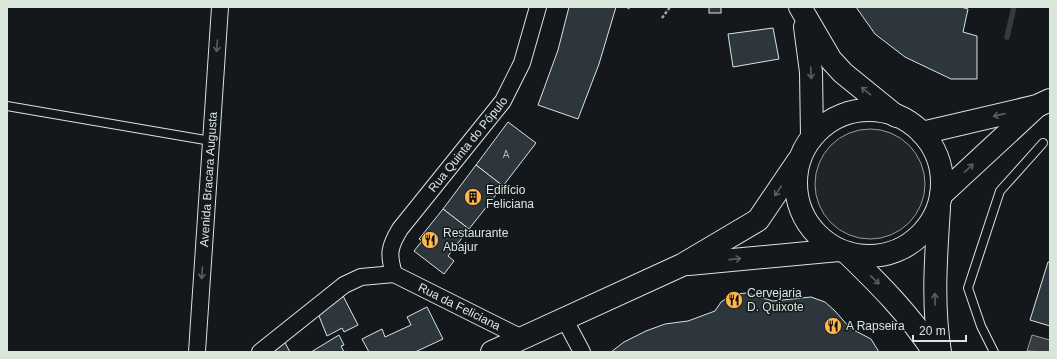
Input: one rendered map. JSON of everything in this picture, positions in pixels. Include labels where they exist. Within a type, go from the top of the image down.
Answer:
[{"type":"main road","points":[[800,7],[831,60],[843,73],[896,116],[910,123],[922,133],[934,151],[941,173],[934,281],[940,352]]},
{"type":"main road","points":[[800,7],[810,61],[812,137]]},
{"type":"main road","points":[[922,133],[1043,103]]},
{"type":"main road","points":[[682,265],[843,252],[871,256],[894,252],[914,240],[930,223],[940,198],[1043,103]]},
{"type":"main road","points":[[492,352],[565,320],[682,265],[758,220],[800,158],[812,137],[829,122],[851,113],[874,111],[896,116]]},
{"type":"main road","points":[[800,158],[795,180],[798,202],[806,222],[820,238],[843,252],[892,298],[919,330],[934,352]]},
{"type":"street","name":"Avenida Bracara Augusta","points":[[197,352],[220,7]]},
{"type":"street","name":"Rua Quinta do Pópulo","points":[[394,274],[390,260],[391,244],[400,229],[503,101],[522,63],[538,7]]},
{"type":"street","name":"Rua da Feliciana","points":[[394,274],[524,338]]},
{"type":"street","points":[[260,352],[344,285],[361,277],[394,274]]},
{"type":"street","points":[[565,320],[582,352]]},
{"type":"lane","points":[[7,106],[211,141]]},
{"type":"lane","points":[[994,352],[981,326],[968,288],[1000,191],[1043,143]]},
{"type":"path","points":[[662,18],[670,7]]},
{"type":"shaded area","points":[[870,129],[881,130],[891,134],[909,145],[920,163],[924,173],[924,195],[920,205],[909,223],[891,234],[881,238],[870,239],[859,238],[849,234],[831,223],[820,205],[816,195],[815,184],[816,173],[820,163],[831,145],[849,134],[859,130]]},
{"type":"shaded area","points":[[1032,335],[1050,340],[1050,352],[1027,351]]},
{"type":"building","points":[[569,7],[616,7],[599,64],[578,119],[538,105],[558,50]]},
{"type":"building","points":[[709,7],[721,7],[721,13],[709,13]]},
{"type":"building","points":[[856,7],[961,7],[968,9],[963,32],[977,36],[977,79],[951,79],[905,57],[875,34]]},
{"type":"building","points":[[773,28],[779,59],[733,67],[728,34]]},
{"type":"building","name":"Edifício Feliciana","points":[[508,122],[536,143],[503,186],[476,165]]},
{"type":"building","name":"Edifício Feliciana","points":[[476,165],[503,186],[469,229],[443,209]]},
{"type":"building","name":"Edifício Feliciana","points":[[443,209],[469,229],[448,256],[454,261],[444,274],[414,251],[422,241],[419,239]]},
{"type":"building","points":[[1048,262],[1050,262],[1050,326],[1030,320]]},
{"type":"building","points":[[341,292],[358,325],[344,332],[342,328],[327,336],[317,311]]},
{"type":"building","points":[[747,293],[773,301],[811,297],[825,302],[850,328],[871,339],[879,352],[611,352],[624,342],[646,331],[665,324],[688,321],[715,311],[721,302],[733,294]]},
{"type":"building","points":[[427,307],[443,339],[415,352],[369,352],[362,339],[382,329],[385,337],[411,325],[407,317]]},
{"type":"building","points":[[339,335],[344,345],[341,346],[344,352],[311,352]]},
{"type":"building","points":[[283,339],[290,352],[266,352]]},
{"type":"waterway","points":[[1007,37],[1014,7]]},
{"type":"place","name":"Edifício Feliciana","points":[[473,197]]},
{"type":"place","name":"Restaurante Abajur","points":[[430,240]]},
{"type":"place","name":"Cervejaria D. Quixote","points":[[734,300]]},
{"type":"place","name":"A Rapseira","points":[[833,326]]}]
